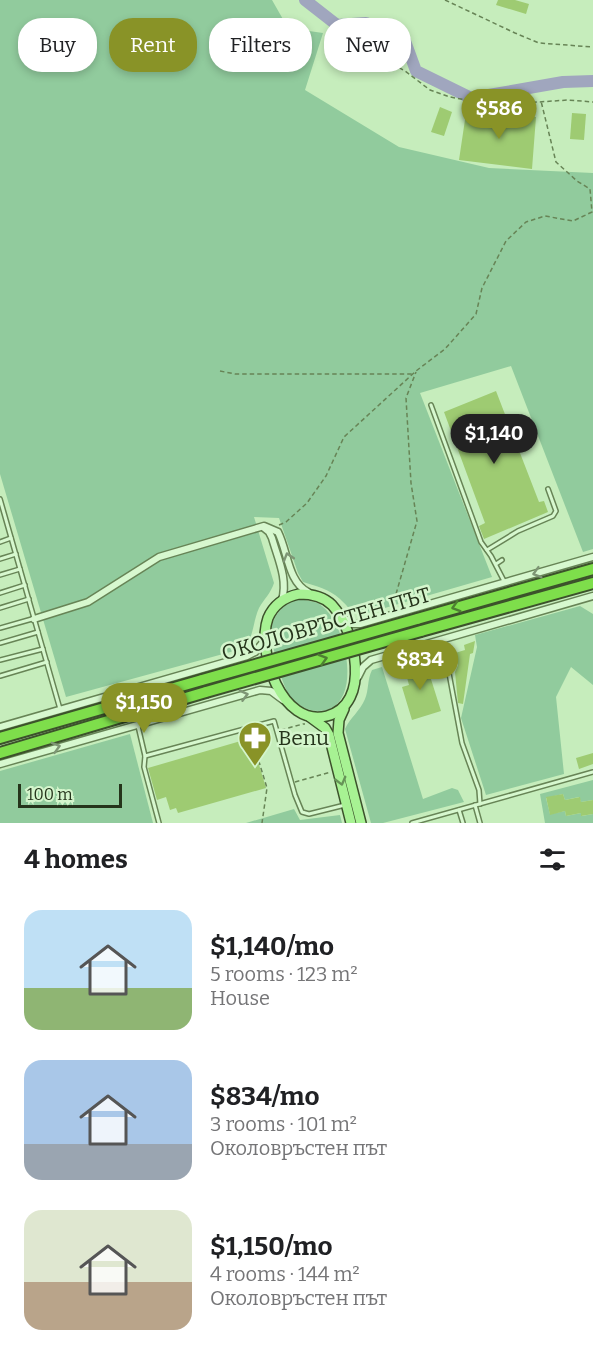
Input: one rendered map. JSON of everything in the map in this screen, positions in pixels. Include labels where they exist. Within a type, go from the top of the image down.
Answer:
[{"type":"highway","name":"ОКОЛОВРЪСТЕН ПЪТ","points":[[0,738],[593,568]]},
{"type":"highway","name":"ОКОЛОВРЪСТЕН ПЪТ","points":[[0,753],[206,692],[593,583]]},
{"type":"main road","points":[[306,715],[321,717],[337,712],[351,699],[355,684],[354,656],[349,638],[333,606],[323,598],[312,594],[299,594],[282,600],[268,619],[266,637],[274,679],[289,704],[306,715],[320,724],[329,735],[351,823]]},
{"type":"main road","points":[[345,706],[339,720],[338,733],[361,823]]},
{"type":"street","points":[[260,526],[269,532],[285,581],[282,600]]},
{"type":"street","points":[[34,618],[88,602],[159,557],[260,526],[272,528],[278,532],[295,582],[312,594]]},
{"type":"street","name":"ОКОЛОВРЪСТЕН ПЪТ","points":[[333,606],[352,624],[360,624],[593,557]]},
{"type":"street","points":[[355,684],[363,667],[371,660],[593,596]]},
{"type":"street","name":"ОКОЛОВРЪСТЕН ПЪТ","points":[[0,727],[247,656],[262,645],[266,637]]},
{"type":"street","points":[[0,764],[264,690],[271,691],[289,704]]},
{"type":"lane","points":[[431,405],[481,542],[505,582]]},
{"type":"lane","points":[[487,550],[518,531],[553,516],[556,511],[548,489]]},
{"type":"lane","points":[[0,499],[2,515],[8,526],[60,709]]},
{"type":"lane","points":[[0,528],[8,526]]},
{"type":"lane","points":[[0,542],[11,538]]},
{"type":"lane","points":[[0,559],[16,554]]},
{"type":"lane","points":[[496,564],[502,560]]},
{"type":"lane","points":[[0,575],[20,569]]},
{"type":"lane","points":[[0,593],[25,585]]},
{"type":"lane","points":[[0,608],[29,599]]},
{"type":"lane","points":[[0,628],[34,618]]},
{"type":"lane","points":[[0,642],[38,632]]},
{"type":"lane","points":[[0,660],[43,649]]},
{"type":"lane","points":[[0,676],[46,662]]},
{"type":"lane","points":[[448,668],[462,743],[479,790],[480,804]]},
{"type":"lane","points":[[145,756],[274,721],[291,783],[304,814],[347,805]]},
{"type":"lane","points":[[137,724],[145,756],[144,766],[159,823]]},
{"type":"lane","points":[[412,823],[593,772]]},
{"type":"lane","points":[[475,805],[480,823]]},
{"type":"lane","points":[[459,810],[463,823]]},
{"type":"path","points":[[445,0],[539,43],[593,47]]},
{"type":"path","points":[[406,72],[430,90],[450,97],[494,105],[568,100],[593,102]]},
{"type":"path","points":[[272,528],[286,522],[307,503],[326,476],[344,437],[416,371],[445,349],[476,314],[482,288],[506,241],[526,222],[545,216],[573,221],[592,212],[590,189],[577,181],[556,162],[541,101]]},
{"type":"path","points":[[220,371],[235,374],[414,374]]},
{"type":"path","points":[[394,601],[417,521],[411,483],[406,398],[416,371]]},
{"type":"path","points":[[249,728],[267,788],[262,823]]},
{"type":"path","points":[[291,783],[332,772]]},
{"type":"green space","points":[[0,0],[272,0],[282,18],[209,18],[209,72],[311,72],[305,90],[399,147],[489,168],[593,173],[593,549],[583,552],[511,366],[420,393],[492,577],[364,614],[355,612],[331,593],[303,582],[279,518],[254,517],[274,583],[259,608],[245,648],[66,697],[0,474]]},
{"type":"green space","points":[[312,31],[323,33],[312,68]]},
{"type":"green space","points":[[300,599],[322,606],[336,624],[345,650],[347,677],[345,689],[341,699],[335,705],[321,711],[306,709],[293,700],[282,679],[274,651],[272,626],[276,616],[286,605]]},
{"type":"green space","points":[[580,606],[593,614],[593,685],[571,667],[556,697],[564,774],[486,795],[461,718],[477,647],[475,635]]},
{"type":"green space","points":[[382,667],[423,799],[452,788],[458,790],[464,802],[383,823],[371,823],[345,729],[365,699],[372,670]]},
{"type":"green space","points":[[130,734],[153,823],[0,823],[0,771]]},
{"type":"green space","points":[[593,780],[593,800],[581,802],[579,797],[565,800],[563,794],[546,798],[550,814],[565,811],[566,816],[581,813],[582,816],[593,814],[593,823],[545,823],[540,794]]},
{"type":"green space","points":[[294,809],[300,820],[340,815],[342,823],[246,823]]},
{"type":"building","points":[[498,0],[515,0],[529,4],[526,14],[496,5]]},
{"type":"building","points":[[440,107],[452,112],[444,136],[431,132]]},
{"type":"building","points":[[466,113],[483,116],[483,113],[536,117],[532,169],[459,160]]},
{"type":"building","points":[[572,113],[586,114],[584,140],[570,139]]},
{"type":"building","points":[[496,391],[539,502],[544,501],[548,512],[484,539],[479,526],[485,523],[444,412]]},
{"type":"building","points":[[475,641],[473,653],[470,654],[463,704],[458,703],[455,672],[458,665],[455,653],[465,650],[464,645]]},
{"type":"building","points":[[425,660],[441,711],[412,720],[402,687],[409,685],[404,666]]},
{"type":"building","points":[[251,738],[266,788],[178,813],[176,808],[170,810],[166,797],[157,800],[148,768]]},
{"type":"building","points":[[593,753],[593,764],[579,769],[576,758]]},
{"type":"building","points":[[563,794],[565,800],[580,797],[581,802],[593,800],[593,814],[581,816],[581,813],[566,816],[565,811],[550,815],[546,797]]},
{"type":"waterway","points":[[305,0],[337,25],[366,23],[405,41],[416,71],[471,98],[563,82],[593,81]]},
{"type":"place","name":"Benu","points":[[255,767]]}]
